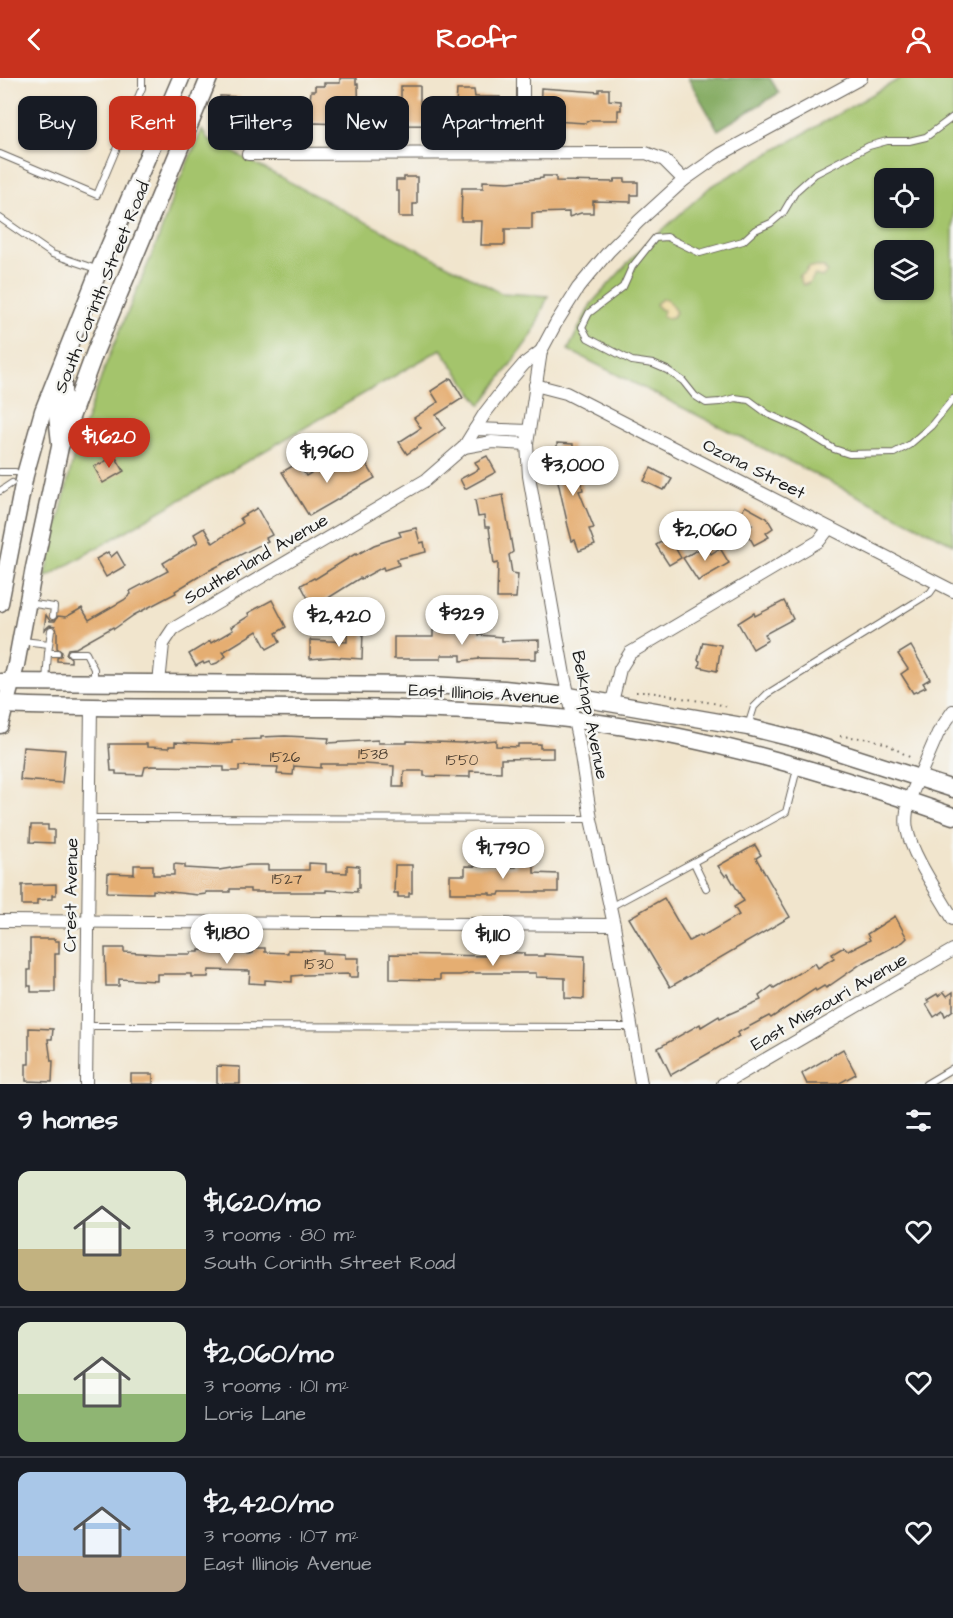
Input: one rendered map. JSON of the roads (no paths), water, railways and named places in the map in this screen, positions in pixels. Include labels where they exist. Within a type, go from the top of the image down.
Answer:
[{"type":"main road","name":"South Corinth Street Road","points":[[0,599],[17,476],[99,270],[181,78]]},
{"type":"main road","name":"South Corinth Street Road","points":[[0,725],[6,682],[21,641],[60,447],[124,280],[208,78]]},
{"type":"main road","points":[[99,270],[124,280]]},
{"type":"main road","points":[[60,447],[57,415],[63,399],[63,361]]},
{"type":"main road","points":[[17,476],[52,481]]},
{"type":"main road","name":"East Illinois Avenue","points":[[6,682],[430,685],[504,689],[569,696],[748,727],[804,741],[953,789]]},
{"type":"main road","points":[[273,684],[274,708]]},
{"type":"main road","name":"East Illinois Avenue","points":[[3,705],[445,709],[575,720],[616,725],[702,742],[798,766],[953,816]]},
{"type":"main road","points":[[798,766],[804,741]]},
{"type":"street","points":[[523,78],[523,153]]},
{"type":"street","name":"Southerland Avenue","points":[[159,683],[163,645],[173,629],[426,480],[464,447],[524,364],[541,351],[578,288],[609,251],[684,180],[721,154],[861,78]]},
{"type":"street","points":[[248,154],[646,153],[664,160],[684,180]]},
{"type":"street","name":"Belknap Avenue","points":[[541,351],[527,444],[529,476],[575,720],[591,819],[614,925],[641,1084]]},
{"type":"street","name":"Ozona Street","points":[[535,385],[566,393],[953,591]]},
{"type":"street","points":[[475,429],[529,430]]},
{"type":"street","points":[[464,447],[492,442],[527,444]]},
{"type":"street","points":[[612,702],[620,669],[630,654],[819,541],[829,528]]},
{"type":"street","name":"Crest Avenue","points":[[86,1084],[91,706]]},
{"type":"street","points":[[953,711],[938,733],[909,800],[906,828],[914,850],[953,919]]},
{"type":"street","points":[[0,921],[614,925]]},
{"type":"street","name":"East Missouri Avenue","points":[[723,1084],[953,950]]},
{"type":"lane","points":[[0,154],[97,195],[142,88],[142,78]]},
{"type":"lane","points":[[953,117],[926,137],[909,141],[887,141],[869,146],[815,174],[796,191],[783,213],[771,223],[755,230],[743,241],[700,253],[667,237],[656,238],[632,267],[623,287],[589,313],[582,327],[588,338],[632,361],[653,364],[667,370],[683,381],[695,396],[706,403],[735,398],[749,400],[768,414],[800,428],[834,449],[849,454],[894,453],[909,445],[931,426],[953,399]]},
{"type":"lane","points":[[0,218],[52,254],[99,270]]},
{"type":"lane","points":[[0,472],[17,476]]},
{"type":"lane","points":[[0,491],[17,476]]},
{"type":"lane","points":[[748,727],[754,707],[767,694],[930,592],[937,583]]},
{"type":"lane","points":[[28,603],[54,607],[53,616]]},
{"type":"lane","points":[[46,682],[51,630]]},
{"type":"lane","points":[[21,641],[49,644]]},
{"type":"lane","points":[[48,653],[57,653]]},
{"type":"lane","points":[[71,653],[86,653],[94,669],[94,683]]},
{"type":"lane","points":[[610,907],[786,812],[798,766]]},
{"type":"lane","points":[[90,818],[591,819]]},
{"type":"lane","points":[[693,863],[706,888]]},
{"type":"lane","points":[[87,1026],[631,1027]]},
{"type":"lane","points":[[926,1084],[953,1068]]}]
